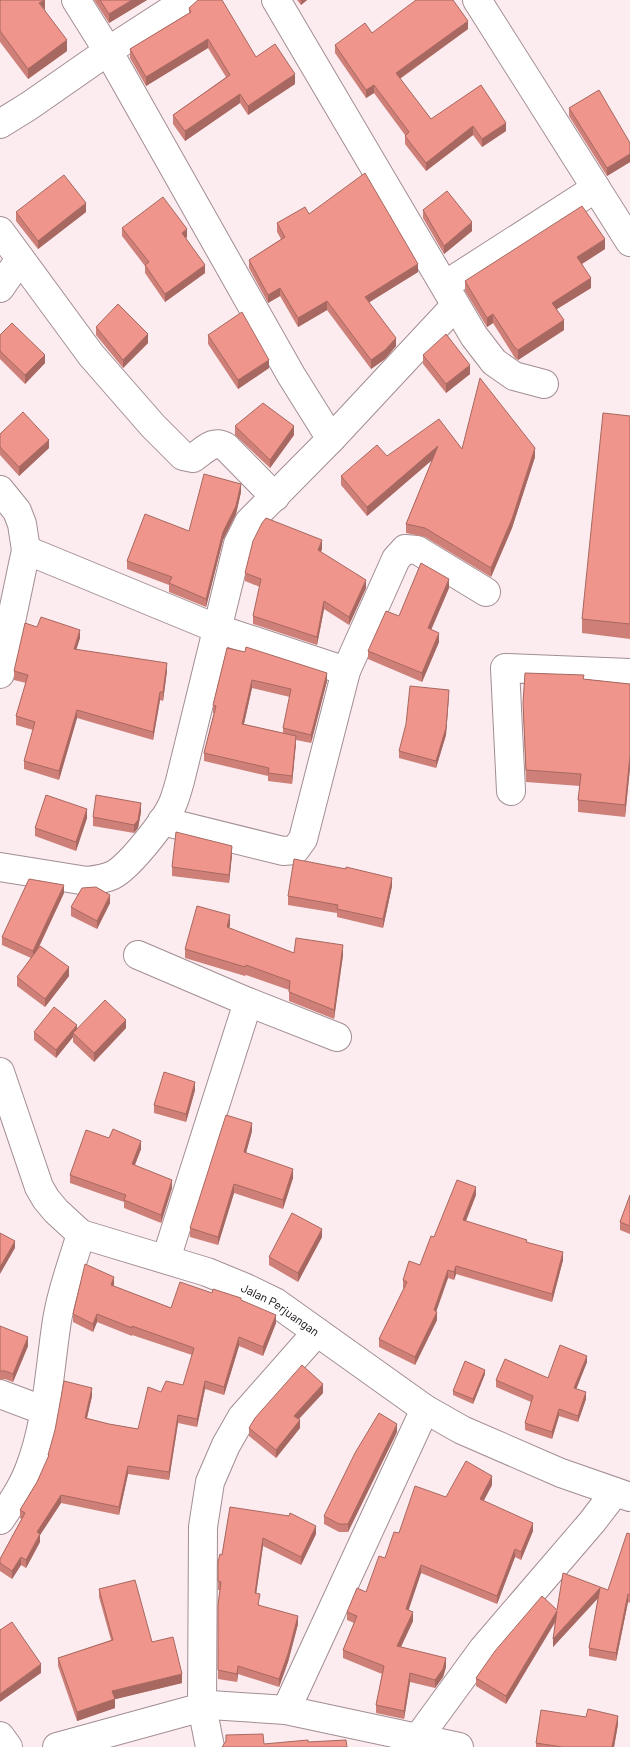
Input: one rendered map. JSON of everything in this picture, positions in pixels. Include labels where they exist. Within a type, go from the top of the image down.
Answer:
[{"type":"street","points":[[76,0],[108,51],[291,374],[331,438]]},
{"type":"street","points":[[0,124],[187,0]]},
{"type":"street","points":[[276,0],[474,336],[494,362],[514,376],[544,384]]},
{"type":"street","points":[[478,0],[630,242]]},
{"type":"street","points":[[0,867],[87,881],[99,880],[114,874],[125,866],[162,822],[173,804],[238,544],[249,522],[331,438],[450,296],[596,188]]},
{"type":"street","points":[[0,231],[91,355],[153,426],[183,456],[194,458],[214,444],[220,443],[274,497]]},
{"type":"street","points":[[0,288],[20,259]]},
{"type":"street","points":[[0,490],[17,511],[22,524],[26,550],[0,674]]},
{"type":"street","points":[[162,822],[283,851],[294,850],[303,839],[346,671],[396,559],[405,549],[417,550],[486,592]]},
{"type":"street","points":[[26,550],[218,629],[346,671]]},
{"type":"street","points":[[511,791],[505,668],[630,673]]},
{"type":"street","points":[[138,955],[248,1002],[337,1037]]},
{"type":"street","points":[[166,1260],[248,1002]]},
{"type":"street","name":"Jalan Perjuangan","points":[[0,1072],[38,1187],[56,1211],[81,1234],[207,1272],[246,1288],[275,1302],[425,1409],[462,1430],[561,1473],[623,1494]]},
{"type":"street","points":[[0,1520],[15,1498],[38,1444],[45,1411],[56,1326],[81,1234]]},
{"type":"street","points":[[210,1747],[202,1707],[203,1527],[210,1482],[226,1445],[242,1417],[316,1332]]},
{"type":"street","points":[[0,1394],[45,1411]]},
{"type":"street","points":[[286,1710],[425,1409]]},
{"type":"street","points":[[418,1738],[483,1649],[592,1522],[623,1494]]},
{"type":"street","points":[[57,1747],[210,1705],[286,1710],[380,1738],[418,1738],[459,1747]]},
{"type":"street","points":[[0,1736],[8,1747]]},
{"type":"building","points":[[0,0],[45,0],[39,3],[67,40],[28,69],[0,31]]},
{"type":"building","points":[[100,0],[132,0],[109,14]]},
{"type":"building","points":[[198,0],[222,0],[256,57],[275,44],[295,74],[248,106],[240,94],[185,131],[173,115],[230,75],[208,39],[146,77],[130,49],[191,12],[189,8]]},
{"type":"building","points":[[416,0],[453,0],[468,21],[396,73],[431,119],[481,85],[506,123],[482,139],[473,126],[426,163],[405,136],[409,132],[374,85],[366,90],[335,45],[365,23],[372,33]]},
{"type":"building","points":[[599,90],[630,143],[630,154],[607,168],[569,108]]},
{"type":"building","points":[[365,173],[418,264],[365,297],[396,338],[385,350],[371,360],[327,301],[298,318],[280,288],[268,295],[249,260],[285,237],[277,223],[305,207],[309,214]]},
{"type":"building","points":[[64,175],[86,203],[38,241],[16,212]]},
{"type":"building","points":[[447,191],[472,222],[444,246],[423,210]]},
{"type":"building","points":[[163,197],[187,229],[182,233],[205,265],[165,294],[145,265],[149,262],[122,228]]},
{"type":"building","points":[[582,206],[605,239],[577,257],[591,278],[552,303],[564,320],[518,350],[493,314],[487,318],[465,281]]},
{"type":"building","points":[[118,304],[148,334],[123,360],[96,327]]},
{"type":"building","points":[[242,312],[269,360],[238,380],[208,335]]},
{"type":"building","points":[[12,323],[45,355],[25,375],[0,351],[0,335]]},
{"type":"building","points":[[446,334],[470,365],[446,384],[423,355]]},
{"type":"building","points":[[480,378],[535,448],[512,519],[491,568],[425,528],[406,524],[438,446],[367,507],[341,476],[377,445],[387,456],[439,419],[462,449]]},
{"type":"building","points":[[263,403],[294,426],[270,460],[235,426]]},
{"type":"building","points":[[23,412],[49,440],[19,467],[0,447],[0,434]]},
{"type":"building","points":[[603,413],[630,416],[630,624],[582,619]]},
{"type":"building","points":[[204,474],[241,484],[236,506],[223,532],[206,599],[169,583],[172,577],[127,561],[145,514],[189,531]]},
{"type":"building","points":[[266,518],[322,540],[318,550],[366,580],[349,617],[324,601],[317,637],[253,616],[261,579],[245,573],[253,541]]},
{"type":"building","points":[[421,563],[449,579],[428,628],[439,633],[422,673],[368,651],[386,611],[399,616]]},
{"type":"building","points":[[41,617],[80,630],[74,649],[167,663],[163,692],[160,692],[153,732],[77,710],[59,771],[24,761],[35,722],[16,716],[28,675],[14,671],[25,623],[37,627]]},
{"type":"building","points":[[246,647],[327,673],[311,735],[283,728],[291,689],[252,680],[242,724],[296,736],[292,776],[268,773],[269,768],[204,753],[216,706],[213,705],[227,648],[245,652]]},
{"type":"building","points":[[525,673],[584,675],[583,679],[630,684],[630,756],[625,805],[578,800],[581,774],[526,770],[523,703]]},
{"type":"building","points":[[410,686],[449,690],[446,728],[436,761],[399,751],[406,724]]},
{"type":"building","points":[[46,795],[87,809],[76,842],[35,828]]},
{"type":"building","points":[[96,795],[141,803],[138,820],[134,825],[93,817]]},
{"type":"building","points":[[176,832],[232,846],[229,875],[172,867]]},
{"type":"building","points":[[294,859],[346,869],[346,867],[392,878],[383,919],[337,909],[338,905],[288,896]]},
{"type":"building","points":[[29,879],[64,885],[33,951],[2,937]]},
{"type":"building","points":[[96,887],[110,895],[97,921],[71,907],[82,888]]},
{"type":"building","points":[[197,906],[230,915],[227,927],[294,953],[296,938],[343,945],[334,1010],[289,992],[290,981],[246,965],[245,967],[185,949]]},
{"type":"building","points":[[40,946],[69,967],[45,999],[17,977]]},
{"type":"building","points":[[105,1000],[126,1020],[94,1053],[73,1033]]},
{"type":"building","points":[[54,1007],[77,1025],[56,1050],[34,1032]]},
{"type":"building","points":[[164,1072],[195,1082],[186,1114],[154,1105]]},
{"type":"building","points":[[226,1115],[252,1123],[244,1152],[293,1169],[283,1200],[234,1184],[218,1237],[190,1228]]},
{"type":"building","points":[[113,1129],[141,1141],[132,1164],[172,1180],[161,1215],[124,1200],[126,1195],[70,1175],[86,1130],[109,1138]]},
{"type":"building","points":[[457,1180],[476,1187],[463,1220],[527,1240],[526,1242],[563,1252],[552,1294],[456,1266],[454,1272],[448,1270],[434,1310],[437,1312],[415,1357],[379,1339],[407,1282],[403,1280],[409,1261],[420,1265],[431,1236],[434,1237]]},
{"type":"building","points":[[630,1195],[630,1226],[620,1222]]},
{"type":"building","points":[[292,1213],[322,1229],[298,1273],[269,1257]]},
{"type":"building","points":[[0,1233],[15,1241],[0,1267]]},
{"type":"building","points":[[85,1264],[114,1277],[111,1285],[171,1308],[180,1282],[212,1293],[213,1289],[241,1298],[241,1300],[276,1315],[263,1347],[239,1337],[224,1387],[205,1381],[197,1419],[178,1415],[169,1472],[128,1466],[119,1507],[61,1495],[37,1532],[40,1534],[26,1560],[21,1557],[12,1571],[0,1563],[0,1559],[25,1513],[20,1510],[37,1482],[49,1455],[64,1381],[92,1388],[85,1418],[138,1429],[148,1387],[161,1392],[166,1381],[183,1385],[194,1348],[132,1326],[132,1328],[97,1314],[93,1324],[73,1314]]},
{"type":"building","points":[[0,1326],[28,1337],[13,1374],[0,1371]]},
{"type":"building","points":[[560,1345],[587,1356],[574,1388],[586,1392],[578,1416],[559,1409],[552,1432],[525,1423],[533,1396],[496,1380],[505,1359],[548,1378]]},
{"type":"building","points":[[465,1361],[485,1370],[473,1399],[453,1391]]},
{"type":"building","points":[[302,1365],[323,1384],[294,1416],[300,1420],[276,1450],[249,1428],[255,1418]]},
{"type":"building","points":[[379,1413],[397,1424],[348,1524],[339,1524],[324,1516],[355,1453]]},
{"type":"building","points":[[466,1461],[492,1476],[480,1499],[533,1523],[521,1552],[515,1549],[497,1596],[421,1565],[406,1609],[413,1612],[397,1646],[446,1658],[443,1669],[435,1680],[410,1673],[404,1711],[376,1705],[384,1666],[343,1650],[357,1616],[347,1612],[357,1588],[366,1592],[379,1556],[385,1558],[394,1532],[399,1533],[415,1486],[446,1497]]},
{"type":"building","points":[[230,1507],[289,1516],[290,1513],[316,1526],[301,1557],[263,1538],[255,1593],[260,1594],[258,1605],[298,1616],[279,1679],[238,1666],[237,1674],[218,1670],[218,1605],[221,1582],[218,1581],[218,1562],[220,1554],[222,1555]]},
{"type":"building","points":[[627,1533],[630,1534],[630,1595],[628,1594],[616,1653],[589,1648],[600,1588],[553,1639],[557,1611],[506,1696],[476,1678],[495,1651],[542,1596],[557,1610],[563,1573],[608,1590]]},
{"type":"building","points":[[135,1580],[152,1642],[173,1637],[182,1674],[112,1691],[115,1699],[77,1712],[58,1658],[113,1640],[99,1589]]},
{"type":"building","points":[[12,1622],[41,1664],[0,1694],[0,1630]]},
{"type":"building","points":[[588,1709],[618,1716],[612,1747],[562,1747],[536,1743],[541,1710],[586,1717]]},
{"type":"building","points":[[263,1734],[264,1744],[308,1740],[308,1742],[346,1740],[347,1747],[222,1747],[226,1741],[226,1735]]}]
